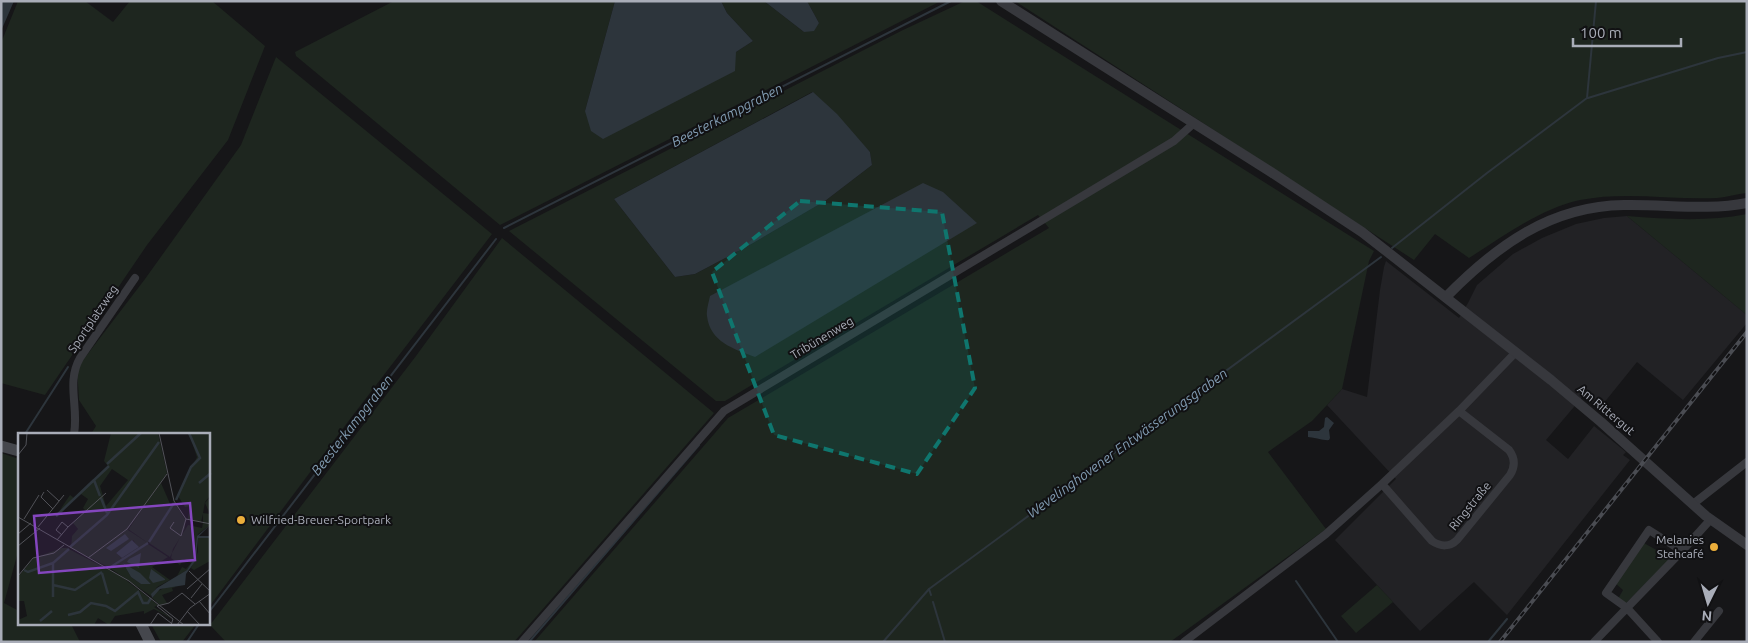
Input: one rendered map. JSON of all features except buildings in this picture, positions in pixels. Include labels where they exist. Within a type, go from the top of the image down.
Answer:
[{"type":"main road","points":[[1,446],[18,451]]},
{"type":"main road","points":[[142,626],[150,642]]},
{"type":"street","name":"Am Rittergut","points":[[1001,1],[1354,226],[1516,352],[1601,422],[1693,504],[1747,545]]},
{"type":"street","name":"Tribünenweg","points":[[522,642],[724,411],[1174,141],[1193,124]]},
{"type":"street","points":[[1446,298],[1481,263],[1503,246],[1530,230],[1567,214],[1588,208],[1609,206],[1707,208],[1747,203]]},
{"type":"street","name":"Sportplatzweg","points":[[74,433],[76,420],[73,377],[75,367],[135,278]]},
{"type":"street","points":[[1184,642],[1321,539],[1459,411],[1516,352]]},
{"type":"street","name":"Ringstraße","points":[[1382,484],[1432,541],[1445,546],[1455,542],[1510,475],[1514,462],[1508,450],[1459,411]]},
{"type":"street","points":[[1693,504],[1747,462]]},
{"type":"street","points":[[1594,642],[1682,552],[1711,519]]},
{"type":"street","points":[[1658,642],[1627,608],[1606,593],[1649,530],[1682,552]]},
{"type":"street","points":[[1694,642],[1719,611]]},
{"type":"highlighted area","points":[[800,201],[942,212],[975,388],[917,474],[774,435],[712,272]]},
{"type":"shaded area","points":[[1,1],[14,1],[1,31]]},
{"type":"shaded area","points":[[18,1],[85,1],[113,22],[130,1],[212,1],[265,46],[228,140],[147,245],[45,395],[1,383],[1,43]]},
{"type":"shaded area","points":[[394,1],[615,1],[585,111],[736,52],[753,41],[727,13],[721,1],[764,1],[804,32],[819,23],[807,1],[941,1],[500,225],[296,56],[295,52]]},
{"type":"shaded area","points":[[615,1],[721,1],[727,13],[753,41],[736,52],[735,71],[603,139],[591,131],[585,111]]},
{"type":"shaded area","points":[[764,1],[807,1],[819,23],[814,31],[804,32]]},
{"type":"shaded area","points":[[965,1],[976,1],[1374,251],[1369,261],[1342,389],[1312,421],[1268,452],[1326,529],[1170,642],[534,642],[728,418],[1049,228],[1038,215],[725,401],[716,401],[509,231],[903,30]],"holes":[[[812,92],[870,152],[872,165],[825,201],[748,246],[695,274],[675,277],[614,199]]]},
{"type":"shaded area","points":[[1015,1],[1747,1],[1747,193],[1717,198],[1614,196],[1580,200],[1565,204],[1536,217],[1469,258],[1435,234],[1414,260]]},
{"type":"shaded area","points":[[276,57],[492,234],[210,606],[210,433],[92,433],[96,426],[79,400],[77,368],[145,279],[241,145]]},
{"type":"shaded area","points":[[813,92],[837,114],[870,152],[872,165],[825,201],[748,246],[695,274],[675,277],[614,199]]},
{"type":"shaded area","points":[[923,183],[943,192],[977,223],[755,357],[724,343],[713,332],[709,325],[707,314],[710,296]]},
{"type":"shaded area","points":[[1747,214],[1747,315],[1627,216],[1702,219]]},
{"type":"shaded area","points":[[1627,216],[1747,315],[1747,323],[1683,400],[1637,362],[1599,409],[1584,395],[1546,440],[1568,459],[1594,426],[1626,452],[1623,455],[1630,460],[1507,615],[1474,582],[1420,631],[1335,540],[1396,479],[1327,405],[1342,389],[1367,397],[1380,290],[1386,261],[1459,318],[1477,285],[1513,254],[1542,238],[1576,224],[1604,218]]},
{"type":"shaded area","points":[[502,238],[714,413],[514,642],[226,642],[210,625],[416,356]]},
{"type":"shaded area","points":[[1327,417],[1334,423],[1329,430],[1329,440],[1308,437],[1308,431],[1319,431],[1324,427],[1325,418]]},
{"type":"shaded area","points":[[1,453],[18,459],[18,552],[4,603],[18,610],[18,626],[72,626],[80,642],[1,642]]},
{"type":"shaded area","points":[[1642,542],[1671,558],[1625,604],[1618,599],[1623,590],[1615,583]]},
{"type":"shaded area","points":[[1377,585],[1393,602],[1356,633],[1341,616]]},
{"type":"shaded area","points":[[152,626],[194,626],[182,642],[161,642]]},
{"type":"waterway","name":"Beesterkampgraben","points":[[504,228],[951,1]]},
{"type":"waterway","name":"Wevelinghovener Entwässerungsgraben","points":[[1392,248],[1487,173],[1587,98],[1596,1]]},
{"type":"waterway","points":[[1588,98],[1718,58],[1747,52]]},
{"type":"waterway","name":"Beesterkampgraben","points":[[210,611],[496,239]]},
{"type":"waterway","name":"Wevelinghovener Entwässerungsgraben","points":[[883,642],[929,589],[1381,257]]},
{"type":"waterway","points":[[26,433],[68,367]]},
{"type":"waterway","points":[[529,642],[699,445]]},
{"type":"waterway","points":[[1296,581],[1338,642]]},
{"type":"waterway","name":"Wevelinghovener Entwässerungsgraben","points":[[929,589],[931,595]]},
{"type":"waterway","points":[[933,602],[945,642]]},
{"type":"waterway","points":[[1488,642],[1507,619]]},
{"type":"waterway","name":"Beesterkampgraben","points":[[187,642],[198,626]]},
{"type":"railway","points":[[1500,642],[1747,332]]},
{"type":"place","name":"Wilfried-Breuer-Sportpark","points":[[241,520]]},
{"type":"place","name":"Melanies Stehcafé","points":[[1714,547]]}]
